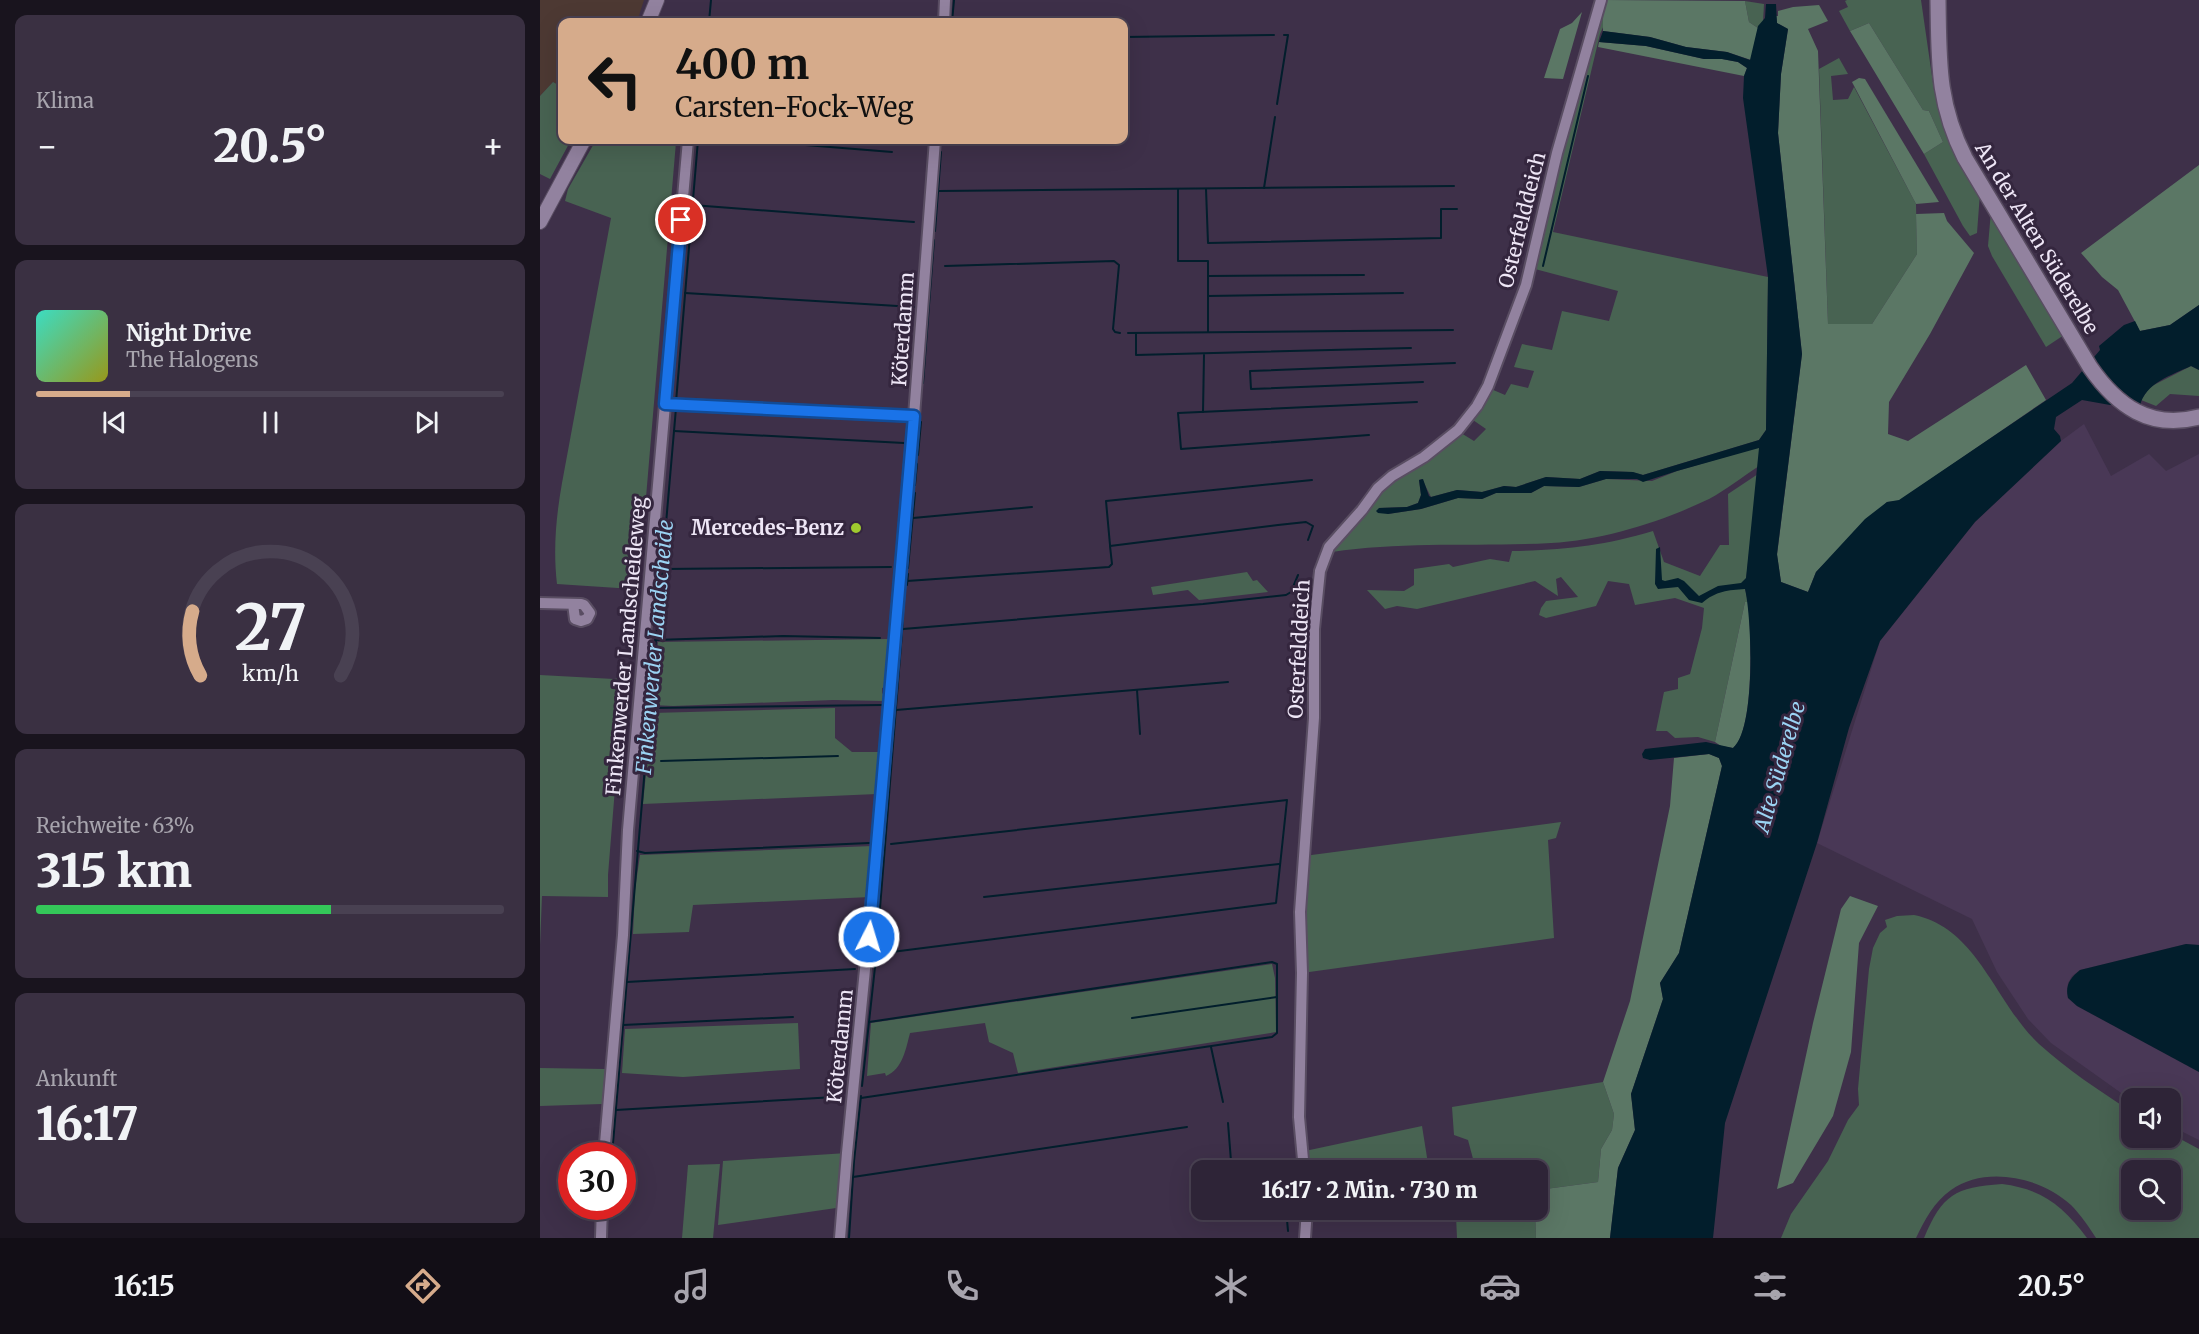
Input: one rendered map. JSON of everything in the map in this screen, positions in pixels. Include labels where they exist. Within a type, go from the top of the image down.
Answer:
[{"type":"main road","name":"An der Alten Süderelbe","points":[[1938,0],[1941,86],[1953,135],[2066,328],[2101,382],[2115,398],[2133,411],[2156,418],[2179,420],[2199,417]]},
{"type":"street","points":[[650,18],[657,0]]},
{"type":"street","points":[[944,18],[945,0]]},
{"type":"street","name":"Osterfelddeich","points":[[1303,1160],[1299,1117],[1302,973],[1300,912],[1314,718],[1314,629],[1320,571],[1329,547],[1378,488],[1392,476],[1424,457],[1458,430],[1477,406],[1488,386],[1526,285],[1557,153],[1601,0]]},
{"type":"street","points":[[540,221],[582,144]]},
{"type":"street","name":"Finkenwerder Landscheideweg","points":[[605,1142],[623,935],[628,830],[673,404],[688,144]]},
{"type":"street","name":"Köterdamm","points":[[840,1238],[874,890],[935,144]]},
{"type":"street","points":[[673,404],[914,416]]},
{"type":"street","points":[[540,603],[573,604]]},
{"type":"street","points":[[602,1220],[602,1238]]},
{"type":"street","points":[[1305,1238],[1306,1220]]},
{"type":"shaded area","points":[[540,0],[644,0],[638,18],[558,18],[558,85],[553,82],[540,96]]},
{"type":"shaded area","points":[[2084,424],[2111,476],[2149,454],[2166,471],[2199,454],[2199,945],[2186,944],[2080,970],[2072,976],[2068,983],[2067,993],[2068,998],[2077,1006],[2199,1072],[2199,1140],[2181,1131],[2181,1088],[2121,1088],[2121,1093],[2051,1043],[2028,1019],[1997,972],[1972,919],[1817,843],[1880,641],[1975,522],[2061,441]]},
{"type":"green space","points":[[1606,0],[1745,1],[1749,22],[1758,28],[1751,60],[1727,52],[1686,47],[1650,37],[1603,31],[1603,9]]},
{"type":"green space","points":[[1921,0],[1934,90],[1942,118],[1980,193],[1977,233],[1970,236],[1963,226],[1924,154],[1943,142],[1929,111],[1923,110],[1869,23],[1850,31],[1839,11],[1848,7],[1845,1]]},
{"type":"green space","points":[[1745,1],[1764,4],[1763,22],[1758,28],[1749,22]]},
{"type":"green space","points":[[1819,5],[1828,21],[1808,29],[1818,51],[1828,324],[1872,324],[1917,254],[1916,214],[1944,213],[1947,221],[1974,253],[1930,334],[1889,402],[1888,434],[1908,441],[2026,365],[2046,400],[1899,501],[1887,502],[1816,572],[1808,592],[1781,582],[1777,555],[1802,354],[1778,133],[1781,74],[1788,29],[1777,23],[1776,16],[1778,16],[1778,11],[1793,7]]},
{"type":"green space","points":[[1603,9],[1604,25],[1553,232],[1768,277],[1766,430],[1759,440],[1643,475],[1632,472],[1600,471],[1580,479],[1546,477],[1516,487],[1504,486],[1482,492],[1457,490],[1431,497],[1422,479],[1419,480],[1421,495],[1418,503],[1407,507],[1379,508],[1388,514],[1421,509],[1458,498],[1482,499],[1496,493],[1531,493],[1544,486],[1579,487],[1606,479],[1652,481],[1677,471],[1759,447],[1759,466],[1715,495],[1691,507],[1612,534],[1551,543],[1414,545],[1332,552],[1347,532],[1367,512],[1385,486],[1461,433],[1474,441],[1486,429],[1473,420],[1491,389],[1505,395],[1511,384],[1528,388],[1534,371],[1514,367],[1522,344],[1552,350],[1562,311],[1609,321],[1618,291],[1535,269],[1560,153]]},
{"type":"green space","points":[[1582,12],[1563,79],[1544,78],[1560,29],[1572,23]]},
{"type":"green space","points":[[1869,23],[1923,110],[1929,111],[1943,142],[1924,154],[1850,31]]},
{"type":"green space","points":[[1599,42],[1646,46],[1704,59],[1722,59],[1738,62],[1747,68],[1744,76],[1598,47]]},
{"type":"green space","points":[[1839,58],[1848,74],[1831,76],[1833,100],[1848,99],[1854,87],[1916,204],[1917,254],[1872,324],[1828,324],[1819,69]]},
{"type":"green space","points":[[1859,78],[1865,79],[1939,202],[1916,204],[1852,82]]},
{"type":"green space","points":[[553,82],[558,85],[558,144],[569,144],[550,179],[540,174],[540,96]]},
{"type":"green space","points":[[594,144],[676,144],[642,545],[634,573],[633,589],[557,584],[555,559],[560,496],[611,218],[565,201],[568,189]]},
{"type":"green space","points":[[2199,165],[2199,305],[2170,325],[2140,331],[2118,290],[2102,277],[2081,253]]},
{"type":"green space","points":[[1991,211],[2064,335],[2046,347],[1992,256],[1988,246]]},
{"type":"green space","points":[[2191,366],[2199,370],[2199,396],[2170,394],[2156,406],[2141,400],[2150,387]]},
{"type":"green space","points":[[1758,474],[1745,589],[1748,602],[1745,602],[1715,742],[1698,737],[1675,738],[1667,731],[1656,731],[1664,692],[1678,689],[1678,678],[1690,674],[1702,628],[1704,608],[1675,598],[1635,605],[1629,584],[1608,581],[1596,606],[1546,618],[1539,615],[1546,601],[1578,597],[1561,577],[1556,579],[1558,596],[1535,581],[1417,609],[1397,606],[1385,609],[1367,590],[1404,591],[1414,585],[1414,569],[1449,564],[1453,567],[1490,559],[1509,562],[1512,551],[1583,546],[1653,531],[1664,562],[1700,576],[1720,545],[1729,545],[1728,494]]},
{"type":"green space","points":[[1247,572],[1253,581],[1257,580],[1268,592],[1199,600],[1188,590],[1153,595],[1151,587]]},
{"type":"green space","points":[[1745,602],[1748,602],[1750,679],[1745,722],[1740,738],[1733,748],[1721,746],[1715,742]]},
{"type":"green space","points":[[889,639],[886,687],[882,688],[885,701],[833,700],[653,705],[658,642]]},
{"type":"green space","points":[[540,675],[614,679],[624,677],[608,897],[542,896],[540,945]]},
{"type":"green space","points":[[835,708],[835,738],[852,752],[880,752],[877,794],[643,804],[652,713]]},
{"type":"green space","points":[[1709,754],[1719,758],[1722,766],[1679,953],[1660,983],[1663,999],[1631,1094],[1635,1130],[1618,1168],[1610,1238],[1536,1238],[1535,1220],[1548,1220],[1548,1189],[1598,1182],[1601,1149],[1612,1130],[1614,1114],[1603,1082],[1630,1001],[1670,806],[1674,758]]},
{"type":"green space","points":[[1561,822],[1556,838],[1548,840],[1554,938],[1302,973],[1304,856]]},
{"type":"green space","points":[[873,846],[870,897],[693,905],[689,932],[633,934],[635,890],[640,855]]},
{"type":"green space","points":[[1850,896],[1878,906],[1859,943],[1851,1052],[1833,1116],[1793,1183],[1777,1189],[1813,1023],[1841,909]]},
{"type":"green space","points":[[1914,915],[1936,923],[1954,935],[1970,951],[2024,1027],[2039,1044],[2121,1105],[2121,1148],[2181,1148],[2181,1139],[2199,1149],[2199,1238],[2096,1238],[2071,1205],[2059,1195],[2029,1181],[1996,1176],[1965,1182],[1951,1190],[1930,1211],[1916,1238],[1781,1238],[1791,1214],[1828,1161],[1848,1120],[1859,1105],[1858,1089],[1869,969],[1873,948],[1880,933],[1887,927],[1885,920],[1897,916]]},
{"type":"green space","points":[[1272,964],[1275,978],[1276,1032],[1018,1073],[1013,1053],[989,1042],[985,1023],[910,1033],[903,1057],[892,1073],[886,1076],[885,1073],[867,1076],[871,1023]]},
{"type":"green space","points":[[798,1023],[800,1069],[683,1077],[622,1073],[625,1029]]},
{"type":"green space","points":[[540,1068],[605,1069],[602,1104],[540,1106]]},
{"type":"green space","points":[[1603,1082],[1614,1114],[1612,1130],[1601,1149],[1598,1182],[1548,1189],[1548,1160],[1473,1160],[1468,1140],[1454,1135],[1452,1107]]},
{"type":"green space","points":[[1422,1126],[1427,1160],[1306,1160],[1305,1151]]},
{"type":"green space","points":[[847,1153],[843,1207],[718,1225],[723,1161]]},
{"type":"green space","points":[[720,1164],[713,1238],[682,1238],[688,1165]]},
{"type":"green space","points":[[2002,1184],[2029,1190],[2050,1201],[2069,1217],[2087,1238],[1924,1238],[1937,1212],[1952,1196],[1973,1188]]},
{"type":"green space","points":[[1456,1220],[1535,1220],[1536,1238],[1457,1238]]},
{"type":"water","name":"Alte Süderelbe","points":[[1766,4],[1776,4],[1777,23],[1788,29],[1781,74],[1778,133],[1802,354],[1777,554],[1781,582],[1808,592],[1816,572],[1865,519],[1887,502],[1899,500],[2072,383],[2100,350],[2099,346],[2124,325],[2135,321],[2140,331],[2170,325],[2199,305],[2199,370],[2191,366],[2160,381],[2147,391],[2140,406],[2110,405],[2082,400],[2056,417],[2054,429],[2061,441],[1975,522],[1880,641],[1849,728],[1817,843],[1725,1123],[1713,1238],[1610,1238],[1618,1168],[1635,1130],[1631,1094],[1663,999],[1660,983],[1679,953],[1722,766],[1719,758],[1709,754],[1650,760],[1643,758],[1642,754],[1645,749],[1706,742],[1733,748],[1740,737],[1746,719],[1749,697],[1750,647],[1745,589],[1722,592],[1702,603],[1689,600],[1678,587],[1658,589],[1655,584],[1656,549],[1660,547],[1662,580],[1678,578],[1699,596],[1718,586],[1741,583],[1746,578],[1759,448],[1643,482],[1637,479],[1606,479],[1579,487],[1544,486],[1531,493],[1496,493],[1482,499],[1458,498],[1421,509],[1388,514],[1376,511],[1379,508],[1407,507],[1418,503],[1421,495],[1419,480],[1423,479],[1431,497],[1457,490],[1482,492],[1504,486],[1516,487],[1546,477],[1580,479],[1600,471],[1633,472],[1643,475],[1759,440],[1766,430],[1768,277],[1743,98],[1744,76],[1747,68],[1738,62],[1722,59],[1704,59],[1646,46],[1599,42],[1603,31],[1650,37],[1686,47],[1727,52],[1750,60],[1758,26],[1765,18]]},
{"type":"water","points":[[2186,944],[2199,945],[2199,1072],[2077,1006],[2068,998],[2069,982],[2080,970]]},
{"type":"waterway","name":"Finkenwerder Landscheide","points":[[709,18],[711,0]]},
{"type":"waterway","points":[[952,18],[954,0]]},
{"type":"waterway","points":[[1128,37],[1274,35]]},
{"type":"waterway","points":[[1277,104],[1288,35],[1284,35]]},
{"type":"waterway","points":[[1543,266],[1588,76]]},
{"type":"waterway","points":[[1264,188],[1275,117]]},
{"type":"waterway","name":"Finkenwerder Landscheide","points":[[676,402],[698,144]]},
{"type":"waterway","points":[[794,144],[892,152]]},
{"type":"waterway","points":[[935,231],[941,152]]},
{"type":"waterway","points":[[938,191],[1454,186]]},
{"type":"waterway","points":[[1178,189],[1178,261],[1208,261],[1208,332]]},
{"type":"waterway","points":[[1206,189],[1208,243],[1441,238],[1441,209],[1457,209]]},
{"type":"waterway","points":[[692,205],[914,222]]},
{"type":"waterway","points":[[923,383],[934,240]]},
{"type":"waterway","points":[[945,266],[1114,261],[1119,265],[1113,329],[1120,333]]},
{"type":"waterway","points":[[1208,276],[1364,275]]},
{"type":"waterway","points":[[685,293],[914,307]]},
{"type":"waterway","points":[[1208,296],[1403,293]]},
{"type":"waterway","points":[[1128,333],[1453,330]]},
{"type":"waterway","points":[[1136,333],[1136,355],[1411,348]]},
{"type":"waterway","points":[[1203,412],[1204,355]]},
{"type":"waterway","points":[[1423,382],[1251,389],[1250,371],[1455,363]]},
{"type":"waterway","points":[[1369,435],[1181,449],[1178,413],[1417,402]]},
{"type":"waterway","name":"Finkenwerder Landscheide","points":[[613,1142],[676,408]]},
{"type":"waterway","points":[[918,455],[921,422]]},
{"type":"waterway","points":[[674,431],[904,443]]},
{"type":"waterway","points":[[915,485],[917,464]]},
{"type":"waterway","points":[[1110,545],[1106,501],[1312,480]]},
{"type":"waterway","points":[[908,568],[915,493]]},
{"type":"waterway","points":[[913,518],[1032,507]]},
{"type":"waterway","points":[[907,581],[1109,567],[1112,564],[1110,546],[1306,522],[1313,526],[1308,540]]},
{"type":"waterway","points":[[663,569],[891,567]]},
{"type":"waterway","points":[[907,585],[908,574]]},
{"type":"waterway","points":[[903,629],[1286,595],[1291,592],[1298,575]]},
{"type":"waterway","points":[[862,1086],[876,958],[903,620]]},
{"type":"waterway","points":[[655,640],[783,636],[880,638]]},
{"type":"waterway","points":[[896,710],[1228,682]]},
{"type":"waterway","points":[[1137,690],[1140,734]]},
{"type":"waterway","points":[[650,708],[882,705]]},
{"type":"waterway","points":[[661,761],[838,756]]},
{"type":"waterway","points":[[876,954],[1276,903],[1287,800],[891,844]]},
{"type":"waterway","points":[[637,851],[645,853],[869,843]]},
{"type":"waterway","points":[[984,897],[1279,864]]},
{"type":"waterway","points":[[861,1098],[1272,1037],[1277,1033],[1277,964],[1272,962],[869,1022]]},
{"type":"waterway","points":[[627,982],[855,969]]},
{"type":"waterway","points":[[1132,1018],[1277,997]]},
{"type":"waterway","points":[[623,1025],[793,1017]]},
{"type":"waterway","points":[[1211,1047],[1223,1102]]},
{"type":"waterway","points":[[849,1238],[861,1096]]},
{"type":"waterway","points":[[616,1110],[835,1097]]},
{"type":"waterway","points":[[1228,1123],[1231,1160]]},
{"type":"waterway","points":[[853,1177],[1187,1127]]},
{"type":"waterway","points":[[1287,1220],[1288,1231]]},
{"type":"place","name":"Mercedes-Benz","points":[[856,528]]},
{"type":"route","points":[[681,220],[665,404],[914,416],[869,937]]}]
